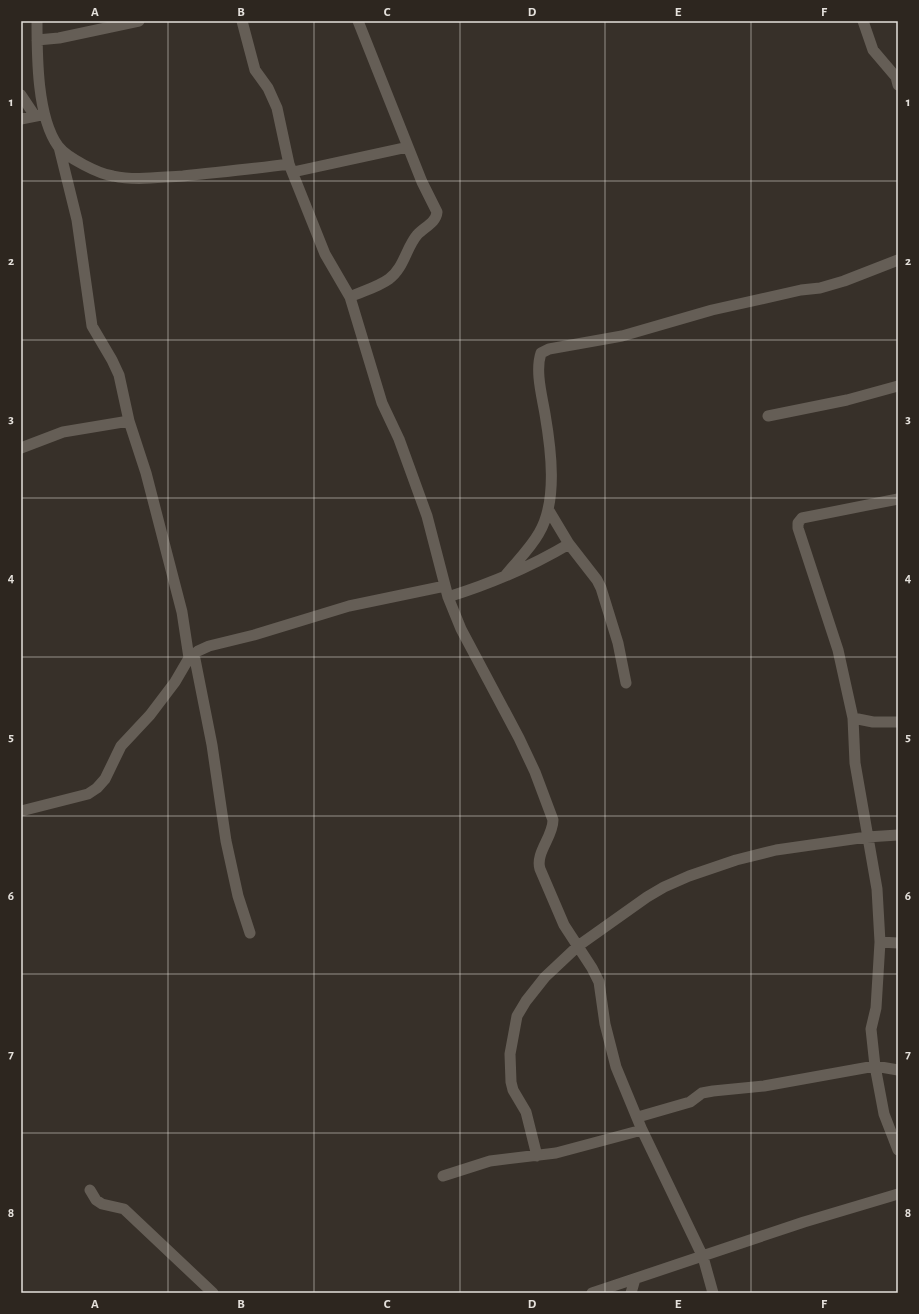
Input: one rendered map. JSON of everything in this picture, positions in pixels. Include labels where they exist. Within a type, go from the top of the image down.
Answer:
[{"type":"street","points":[[37,21],[39,115]]},
{"type":"street","points":[[37,40],[66,37],[139,21]]},
{"type":"street","points":[[242,21],[255,70],[268,88],[277,108],[291,168],[325,254],[350,297],[382,403],[399,439],[427,516],[447,592],[461,629],[520,738],[535,772],[550,813],[553,828],[538,860],[538,865],[564,925],[599,982],[605,1024],[616,1067],[638,1117],[642,1130],[703,1257],[713,1293]]},
{"type":"street","points":[[350,297],[389,279],[396,272],[418,234],[437,216],[437,212],[422,182],[358,21]]},
{"type":"street","points":[[863,21],[873,50],[896,77],[898,84]]},
{"type":"street","points":[[21,95],[39,115],[59,147],[77,220],[92,326],[119,375],[129,422],[146,473],[182,612],[209,730],[226,841],[238,896],[250,933]]},
{"type":"street","points":[[21,119],[39,115]]},
{"type":"street","points":[[59,147],[76,160],[101,173],[128,178],[291,168],[408,147]]},
{"type":"street","points":[[505,576],[539,534],[548,509],[551,483],[551,446],[542,400],[539,360],[541,353],[549,349],[648,329],[712,310],[801,290],[820,288],[844,281],[898,260]]},
{"type":"street","points":[[768,416],[847,400],[898,386]]},
{"type":"street","points":[[21,448],[63,432],[129,422]]},
{"type":"street","points":[[898,499],[802,518],[798,523],[798,528],[838,650],[853,718],[855,763],[877,889],[880,942],[876,1008],[871,1029],[875,1066],[884,1114],[898,1150]]},
{"type":"street","points":[[548,509],[569,544],[597,580],[601,588],[618,643],[626,683]]},
{"type":"street","points":[[21,811],[88,794],[97,788],[105,780],[121,746],[150,715],[175,682],[192,656],[209,646],[254,635],[349,606],[474,589],[505,576],[569,544]]},
{"type":"street","points":[[853,718],[874,722],[898,722]]},
{"type":"street","points":[[537,1156],[526,1112],[513,1090],[511,1082],[510,1054],[517,1016],[526,1001],[545,977],[578,946],[647,897],[664,887],[689,876],[736,860],[776,850],[867,837],[898,835]]},
{"type":"street","points":[[880,942],[898,943]]},
{"type":"street","points":[[638,1117],[690,1102],[702,1094],[713,1091],[764,1086],[875,1066],[898,1070]]},
{"type":"street","points":[[443,1176],[490,1161],[556,1153],[642,1130]]},
{"type":"street","points":[[90,1190],[96,1200],[102,1204],[124,1209],[213,1293]]},
{"type":"street","points":[[592,1293],[804,1222],[898,1194]]},
{"type":"street","points":[[631,1293],[635,1279]]}]
